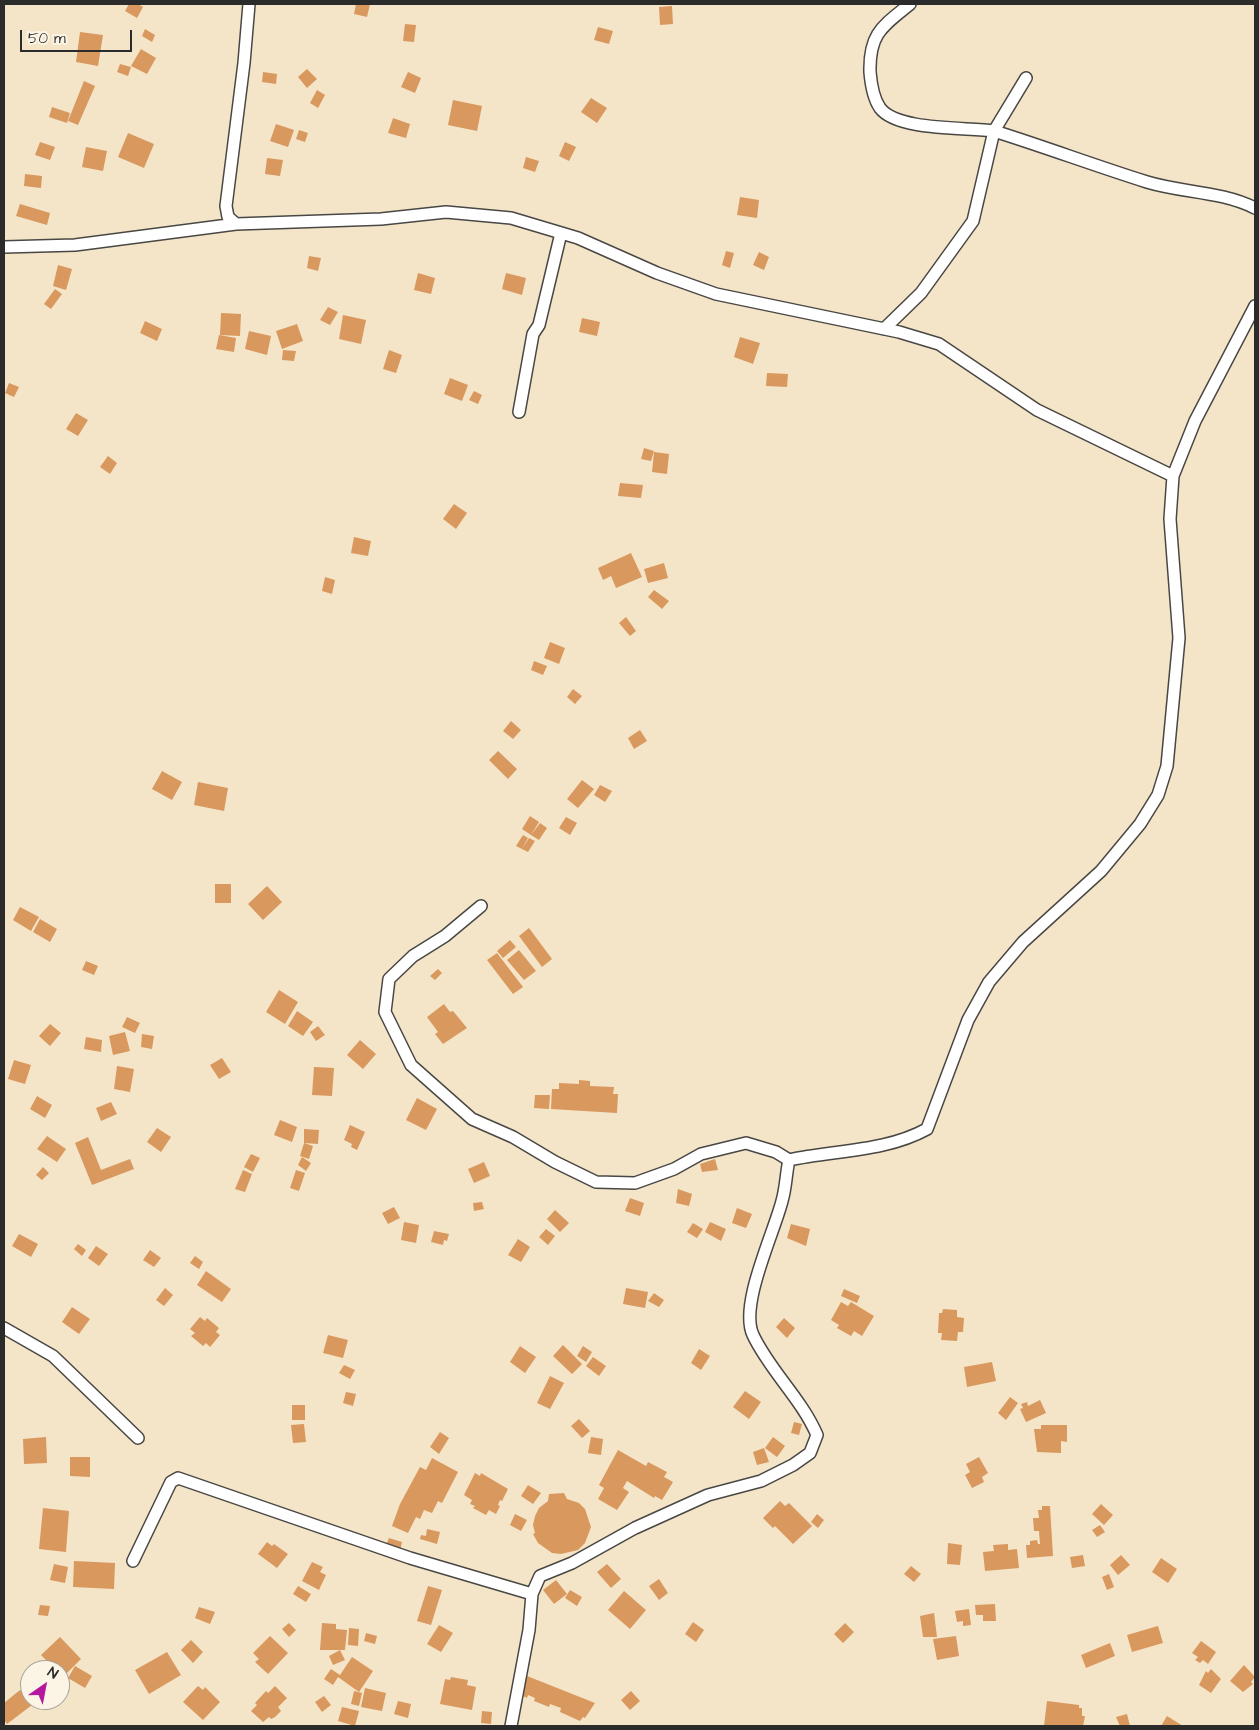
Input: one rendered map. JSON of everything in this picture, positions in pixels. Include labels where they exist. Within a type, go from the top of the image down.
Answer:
[{"type":"street","points":[[236,224],[228,217],[226,206],[244,63],[249,4]]},
{"type":"street","points":[[910,4],[877,33],[871,52],[872,91],[880,109],[914,125],[970,127],[994,131],[1147,182],[1184,191],[1220,195],[1255,208]]},
{"type":"street","points":[[884,328],[921,293],[973,222],[994,131],[1026,78]]},
{"type":"street","points":[[4,248],[75,245],[236,224],[381,219],[446,212],[511,218],[578,238],[657,273],[716,294],[884,328],[939,344],[1037,410],[1174,476]]},
{"type":"street","points":[[519,412],[533,334],[539,325],[561,233]]},
{"type":"street","points":[[481,906],[445,936],[413,956],[389,979],[385,1012],[411,1066],[472,1118],[513,1137],[555,1162],[596,1182],[635,1183],[674,1169],[701,1154],[746,1143],[776,1152],[789,1160],[908,1140],[927,1129],[968,1020],[989,982],[1023,942],[1101,871],[1140,824],[1158,795],[1168,766],[1180,638],[1170,519],[1174,476],[1195,421],[1255,306]]},
{"type":"street","points":[[511,1726],[530,1630],[532,1594],[540,1576],[572,1563],[635,1528],[708,1495],[761,1481],[793,1465],[810,1453],[817,1434],[807,1412],[768,1359],[752,1333],[751,1308],[756,1279],[783,1199],[789,1160]]},
{"type":"street","points":[[4,1328],[53,1356],[138,1438]]},
{"type":"street","points":[[133,1560],[171,1482],[178,1478],[410,1558],[532,1594]]},
{"type":"building","points":[[129,4],[138,4],[143,7],[137,18],[125,11]]},
{"type":"building","points":[[356,4],[370,4],[367,17],[354,14]]},
{"type":"building","points":[[672,6],[673,24],[660,25],[659,7]]},
{"type":"building","points":[[405,24],[416,25],[414,42],[403,41]]},
{"type":"building","points":[[598,27],[613,31],[609,44],[594,40]]},
{"type":"building","points":[[145,29],[155,35],[152,42],[142,36]]},
{"type":"building","points":[[80,32],[103,35],[98,66],[76,62]]},
{"type":"building","points":[[141,49],[156,58],[147,74],[131,66]]},
{"type":"building","points":[[120,64],[131,67],[128,76],[117,72]]},
{"type":"building","points":[[307,69],[317,79],[307,88],[298,77]]},
{"type":"building","points":[[263,72],[277,74],[276,84],[262,82]]},
{"type":"building","points":[[408,72],[421,78],[415,93],[401,87]]},
{"type":"building","points":[[84,81],[95,86],[78,125],[68,121]]},
{"type":"building","points":[[317,90],[325,95],[318,108],[310,103]]},
{"type":"building","points":[[591,98],[607,108],[597,123],[581,112]]},
{"type":"building","points":[[453,100],[482,106],[477,131],[448,125]]},
{"type":"building","points":[[52,107],[70,113],[67,123],[49,117]]},
{"type":"building","points":[[393,118],[410,124],[406,138],[388,133]]},
{"type":"building","points":[[276,124],[294,130],[288,147],[270,141]]},
{"type":"building","points":[[299,130],[308,133],[305,142],[296,139]]},
{"type":"building","points":[[128,133],[154,144],[144,168],[118,157]]},
{"type":"building","points":[[40,142],[55,147],[50,160],[35,155]]},
{"type":"building","points":[[565,142],[576,147],[569,161],[559,156]]},
{"type":"building","points":[[86,147],[107,151],[103,171],[82,167]]},
{"type":"building","points":[[526,157],[539,161],[535,172],[523,168]]},
{"type":"building","points":[[267,158],[283,160],[280,176],[265,174]]},
{"type":"building","points":[[25,174],[42,176],[41,188],[24,186]]},
{"type":"building","points":[[740,197],[759,200],[757,218],[737,215]]},
{"type":"building","points":[[20,204],[50,213],[47,225],[16,216]]},
{"type":"building","points":[[726,251],[734,253],[730,268],[722,265]]},
{"type":"building","points":[[759,252],[769,257],[764,270],[753,265]]},
{"type":"building","points":[[309,256],[321,258],[318,271],[307,268]]},
{"type":"building","points":[[58,265],[72,269],[66,290],[53,286]]},
{"type":"building","points":[[418,273],[435,278],[431,294],[414,290]]},
{"type":"building","points":[[506,273],[526,278],[522,295],[502,289]]},
{"type":"building","points":[[55,289],[62,294],[51,309],[44,304]]},
{"type":"building","points":[[328,307],[338,312],[330,325],[320,320]]},
{"type":"building","points":[[221,313],[241,314],[240,336],[220,335]]},
{"type":"building","points":[[343,315],[366,320],[361,344],[339,339]]},
{"type":"building","points":[[582,318],[600,322],[597,336],[579,332]]},
{"type":"building","points":[[145,321],[162,329],[157,341],[140,333]]},
{"type":"building","points":[[297,324],[303,341],[282,349],[276,331]]},
{"type":"building","points":[[249,331],[271,336],[267,355],[245,349]]},
{"type":"building","points":[[219,335],[236,338],[234,352],[216,349]]},
{"type":"building","points":[[740,337],[760,343],[753,364],[734,357]]},
{"type":"building","points":[[283,350],[296,351],[294,361],[282,360]]},
{"type":"building","points":[[389,350],[402,355],[396,373],[383,369]]},
{"type":"building","points":[[767,373],[788,374],[787,387],[766,386]]},
{"type":"building","points":[[450,378],[468,385],[462,401],[444,394]]},
{"type":"building","points":[[9,383],[19,387],[14,397],[5,393]]},
{"type":"building","points":[[474,391],[482,395],[478,404],[469,400]]},
{"type":"building","points":[[76,413],[88,420],[78,436],[66,429]]},
{"type":"building","points":[[644,448],[654,451],[651,461],[641,459]]},
{"type":"building","points":[[654,452],[669,454],[667,474],[652,472]]},
{"type":"building","points":[[108,456],[117,463],[110,474],[100,467]]},
{"type":"building","points":[[620,483],[643,485],[641,498],[618,496]]},
{"type":"building","points":[[454,504],[467,513],[456,529],[443,519]]},
{"type":"building","points":[[354,537],[371,541],[368,556],[351,553]]},
{"type":"building","points":[[631,553],[642,577],[616,588],[611,576],[603,580],[598,568]]},
{"type":"building","points":[[664,563],[668,578],[648,583],[644,569]]},
{"type":"building","points":[[325,577],[335,580],[332,594],[322,591]]},
{"type":"building","points":[[654,590],[669,601],[662,609],[648,597]]},
{"type":"building","points":[[626,617],[636,631],[630,636],[619,623]]},
{"type":"building","points":[[550,642],[565,648],[559,664],[544,658]]},
{"type":"building","points":[[534,661],[547,666],[543,675],[531,670]]},
{"type":"building","points":[[573,689],[582,696],[575,704],[567,697]]},
{"type":"building","points":[[511,721],[521,730],[513,739],[503,731]]},
{"type":"building","points":[[640,730],[647,741],[634,749],[628,738]]},
{"type":"building","points":[[498,751],[517,769],[508,779],[489,760]]},
{"type":"building","points":[[162,771],[182,782],[172,800],[152,789]]},
{"type":"building","points":[[582,780],[594,789],[578,808],[567,799]]},
{"type":"building","points":[[198,782],[228,788],[224,811],[194,805]]},
{"type":"building","points":[[600,785],[612,791],[605,802],[594,795]]},
{"type":"building","points":[[530,816],[539,822],[531,835],[522,829]]},
{"type":"building","points":[[566,817],[577,823],[570,835],[559,828]]},
{"type":"building","points":[[540,823],[547,828],[539,840],[531,835]]},
{"type":"building","points":[[523,835],[528,838],[522,849],[516,846]]},
{"type":"building","points":[[529,838],[535,841],[528,852],[522,849]]},
{"type":"building","points":[[215,884],[231,884],[231,903],[215,903]]},
{"type":"building","points":[[267,886],[282,902],[263,920],[248,904]]},
{"type":"building","points":[[20,907],[39,917],[31,931],[13,920]]},
{"type":"building","points":[[40,919],[57,929],[50,942],[33,932]]},
{"type":"building","points":[[529,928],[552,959],[542,967],[519,936]]},
{"type":"building","points":[[510,940],[516,947],[503,958],[497,951]]},
{"type":"building","points":[[519,950],[536,971],[524,980],[507,960]]},
{"type":"building","points":[[497,953],[523,987],[513,994],[487,960]]},
{"type":"building","points":[[86,961],[98,966],[94,975],[82,970]]},
{"type":"building","points":[[438,969],[442,973],[435,980],[430,976]]},
{"type":"building","points":[[279,990],[298,1002],[285,1024],[266,1012]]},
{"type":"building","points":[[444,1004],[450,1012],[453,1011],[467,1028],[443,1044],[435,1034],[438,1032],[427,1017]]},
{"type":"building","points":[[297,1011],[313,1022],[303,1036],[288,1026]]},
{"type":"building","points":[[127,1017],[140,1023],[135,1033],[122,1027]]},
{"type":"building","points":[[50,1024],[61,1033],[50,1046],[39,1036]]},
{"type":"building","points":[[318,1026],[325,1035],[316,1041],[310,1032]]},
{"type":"building","points":[[125,1032],[130,1051],[113,1055],[109,1036]]},
{"type":"building","points":[[142,1034],[154,1036],[152,1049],[141,1047]]},
{"type":"building","points":[[86,1037],[102,1040],[101,1052],[84,1049]]},
{"type":"building","points":[[360,1040],[376,1054],[363,1069],[347,1055]]},
{"type":"building","points":[[222,1058],[231,1072],[219,1079],[210,1065]]},
{"type":"building","points":[[14,1060],[31,1065],[25,1084],[8,1079]]},
{"type":"building","points":[[117,1066],[134,1069],[130,1092],[114,1089]]},
{"type":"building","points":[[314,1067],[334,1068],[332,1096],[312,1095]]},
{"type":"building","points":[[579,1080],[590,1081],[590,1086],[614,1087],[613,1094],[618,1094],[617,1113],[551,1109],[552,1089],[559,1089],[559,1083],[579,1084]]},
{"type":"building","points":[[535,1095],[550,1095],[549,1109],[534,1108]]},
{"type":"building","points":[[37,1096],[52,1105],[45,1118],[30,1109]]},
{"type":"building","points":[[417,1098],[437,1109],[426,1130],[406,1120]]},
{"type":"building","points":[[111,1102],[117,1114],[101,1121],[96,1108]]},
{"type":"building","points":[[280,1120],[297,1127],[292,1142],[274,1135]]},
{"type":"building","points":[[350,1125],[365,1132],[357,1150],[351,1147],[352,1144],[344,1140]]},
{"type":"building","points":[[157,1128],[171,1137],[161,1152],[147,1142]]},
{"type":"building","points":[[304,1129],[319,1130],[318,1144],[304,1143]]},
{"type":"building","points":[[47,1136],[66,1149],[57,1162],[37,1149]]},
{"type":"building","points":[[88,1137],[101,1170],[130,1159],[134,1169],[92,1185],[75,1143]]},
{"type":"building","points":[[304,1143],[313,1146],[309,1159],[300,1156]]},
{"type":"building","points":[[251,1154],[260,1158],[253,1172],[244,1167]]},
{"type":"building","points":[[302,1157],[311,1163],[306,1171],[298,1165]]},
{"type":"building","points":[[715,1159],[718,1170],[702,1172],[700,1164]]},
{"type":"building","points":[[484,1162],[490,1176],[474,1183],[468,1169]]},
{"type":"building","points":[[43,1167],[49,1173],[42,1180],[36,1175]]},
{"type":"building","points":[[243,1170],[252,1174],[245,1192],[235,1189]]},
{"type":"building","points":[[296,1170],[305,1173],[299,1191],[290,1188]]},
{"type":"building","points":[[678,1189],[692,1194],[689,1206],[676,1203]]},
{"type":"building","points":[[630,1198],[644,1203],[640,1216],[625,1211]]},
{"type":"building","points":[[482,1202],[484,1209],[474,1211],[473,1203]]},
{"type":"building","points":[[394,1207],[400,1218],[388,1224],[382,1213]]},
{"type":"building","points":[[737,1208],[752,1214],[746,1228],[732,1223]]},
{"type":"building","points":[[555,1210],[569,1223],[560,1232],[547,1219]]},
{"type":"building","points":[[404,1222],[419,1225],[416,1243],[401,1240]]},
{"type":"building","points":[[710,1222],[726,1229],[721,1241],[705,1232]]},
{"type":"building","points":[[693,1223],[703,1229],[697,1238],[687,1232]]},
{"type":"building","points":[[791,1224],[810,1229],[806,1246],[787,1238]]},
{"type":"building","points":[[546,1229],[555,1236],[548,1245],[539,1237]]},
{"type":"building","points":[[434,1231],[449,1234],[447,1241],[444,1240],[443,1245],[431,1242]]},
{"type":"building","points":[[19,1234],[38,1244],[31,1257],[12,1246]]},
{"type":"building","points":[[518,1239],[530,1247],[521,1262],[508,1255]]},
{"type":"building","points":[[78,1244],[86,1250],[82,1256],[74,1249]]},
{"type":"building","points":[[96,1246],[108,1254],[99,1266],[88,1258]]},
{"type":"building","points":[[150,1250],[161,1258],[154,1267],[143,1260]]},
{"type":"building","points":[[195,1256],[203,1262],[199,1269],[190,1263]]},
{"type":"building","points":[[206,1271],[231,1289],[222,1302],[197,1285]]},
{"type":"building","points":[[165,1288],[173,1295],[164,1306],[156,1300]]},
{"type":"building","points":[[626,1288],[648,1292],[645,1308],[623,1304]]},
{"type":"building","points":[[844,1289],[860,1296],[857,1303],[841,1296]]},
{"type":"building","points":[[654,1293],[664,1300],[659,1307],[648,1301]]},
{"type":"building","points":[[841,1302],[848,1306],[851,1302],[874,1316],[862,1336],[854,1331],[851,1336],[837,1328],[839,1325],[831,1320]]},
{"type":"building","points":[[72,1307],[90,1319],[79,1334],[62,1322]]},
{"type":"building","points":[[943,1309],[957,1310],[957,1317],[964,1318],[963,1332],[958,1332],[957,1341],[941,1340],[942,1333],[938,1333],[939,1313],[942,1313]]},
{"type":"building","points":[[200,1317],[205,1321],[207,1318],[219,1328],[216,1332],[220,1335],[210,1347],[206,1343],[203,1346],[191,1336],[195,1333],[190,1329]]},
{"type":"building","points":[[784,1318],[795,1328],[787,1338],[776,1327]]},
{"type":"building","points":[[328,1335],[348,1340],[343,1358],[323,1353]]},
{"type":"building","points":[[563,1345],[582,1364],[572,1374],[553,1356]]},
{"type":"building","points":[[520,1346],[536,1357],[525,1373],[510,1362]]},
{"type":"building","points":[[583,1346],[592,1352],[586,1362],[577,1356]]},
{"type":"building","points":[[699,1349],[710,1356],[701,1370],[691,1363]]},
{"type":"building","points":[[593,1357],[606,1366],[599,1376],[586,1366]]},
{"type":"building","points":[[992,1362],[996,1381],[967,1387],[964,1367]]},
{"type":"building","points":[[344,1365],[355,1370],[350,1379],[339,1373]]},
{"type":"building","points":[[550,1376],[564,1383],[550,1409],[537,1403]]},
{"type":"building","points":[[745,1391],[761,1402],[749,1419],[733,1407]]},
{"type":"building","points":[[346,1392],[356,1394],[353,1406],[343,1403]]},
{"type":"building","points":[[1010,1397],[1018,1403],[1006,1420],[998,1413]]},
{"type":"building","points":[[1040,1400],[1046,1413],[1026,1422],[1020,1409],[1023,1408],[1021,1404],[1027,1402],[1028,1406]]},
{"type":"building","points":[[292,1405],[305,1405],[305,1420],[292,1420]]},
{"type":"building","points":[[579,1419],[590,1431],[582,1438],[571,1426]]},
{"type":"building","points":[[794,1422],[802,1424],[799,1435],[791,1433]]},
{"type":"building","points":[[304,1424],[306,1442],[293,1443],[291,1425]]},
{"type":"building","points":[[1041,1425],[1067,1425],[1067,1442],[1061,1441],[1061,1453],[1037,1452],[1034,1429],[1041,1429]]},
{"type":"building","points":[[440,1432],[449,1438],[439,1454],[430,1447]]},
{"type":"building","points":[[46,1437],[47,1463],[24,1464],[23,1439]]},
{"type":"building","points":[[591,1437],[603,1439],[601,1455],[588,1453]]},
{"type":"building","points":[[773,1437],[785,1446],[777,1457],[765,1448]]},
{"type":"building","points":[[764,1448],[769,1462],[757,1465],[753,1452]]},
{"type":"building","points":[[618,1450],[646,1466],[648,1462],[667,1472],[664,1477],[673,1482],[662,1500],[655,1496],[654,1498],[627,1481],[623,1488],[629,1492],[617,1510],[598,1499],[604,1488],[599,1485]]},
{"type":"building","points":[[70,1457],[90,1457],[90,1477],[70,1476]]},
{"type":"building","points":[[979,1457],[988,1473],[982,1477],[984,1482],[972,1488],[965,1475],[970,1472],[966,1464]]},
{"type":"building","points":[[432,1458],[458,1472],[442,1503],[438,1501],[432,1513],[424,1510],[420,1519],[416,1517],[408,1533],[392,1526],[400,1504],[420,1467],[426,1470]]},
{"type":"building","points":[[475,1473],[480,1476],[481,1473],[508,1489],[502,1501],[500,1500],[498,1505],[500,1506],[496,1514],[489,1510],[486,1515],[473,1508],[475,1506],[470,1504],[472,1500],[464,1495]]},
{"type":"building","points":[[528,1485],[541,1493],[533,1504],[521,1496]]},
{"type":"building","points":[[564,1493],[567,1499],[579,1503],[585,1509],[591,1527],[585,1543],[578,1550],[561,1554],[552,1553],[538,1543],[533,1534],[535,1533],[533,1525],[539,1508],[548,1501],[549,1494]]},
{"type":"building","points":[[780,1501],[785,1506],[789,1503],[812,1526],[793,1544],[775,1526],[773,1528],[763,1518]]},
{"type":"building","points":[[1101,1504],[1113,1515],[1104,1525],[1092,1514]]},
{"type":"building","points":[[1042,1506],[1050,1506],[1053,1556],[1027,1558],[1026,1545],[1030,1545],[1030,1541],[1037,1540],[1038,1544],[1040,1544],[1039,1531],[1034,1531],[1033,1518],[1039,1518],[1038,1510],[1042,1510]]},
{"type":"building","points":[[43,1508],[69,1511],[66,1552],[39,1549]]},
{"type":"building","points":[[515,1514],[527,1520],[521,1531],[510,1525]]},
{"type":"building","points":[[817,1514],[824,1520],[818,1528],[811,1522]]},
{"type":"building","points":[[1100,1525],[1105,1532],[1097,1537],[1092,1530]]},
{"type":"building","points":[[427,1529],[440,1532],[437,1544],[420,1539],[421,1535],[426,1536]]},
{"type":"building","points":[[389,1538],[402,1542],[400,1551],[386,1545]]},
{"type":"building","points":[[267,1542],[272,1546],[274,1544],[288,1554],[277,1568],[258,1554]]},
{"type":"building","points":[[948,1543],[962,1545],[960,1565],[947,1564]]},
{"type":"building","points":[[1008,1544],[1008,1550],[1017,1549],[1019,1568],[985,1571],[983,1552],[994,1551],[993,1545]]},
{"type":"building","points":[[1083,1555],[1085,1566],[1072,1568],[1070,1557]]},
{"type":"building","points":[[1121,1555],[1130,1565],[1118,1575],[1110,1565]]},
{"type":"building","points":[[1161,1558],[1177,1569],[1168,1583],[1152,1572]]},
{"type":"building","points":[[74,1561],[115,1563],[114,1589],[73,1587]]},
{"type":"building","points":[[312,1562],[323,1567],[320,1572],[326,1575],[319,1590],[302,1581]]},
{"type":"building","points":[[54,1564],[68,1567],[65,1583],[50,1580]]},
{"type":"building","points":[[607,1564],[621,1579],[611,1588],[597,1572]]},
{"type":"building","points":[[911,1566],[921,1574],[914,1582],[904,1574]]},
{"type":"building","points":[[1109,1574],[1114,1587],[1107,1590],[1102,1577]]},
{"type":"building","points":[[659,1579],[668,1593],[659,1600],[649,1586]]},
{"type":"building","points":[[556,1580],[567,1594],[554,1604],[543,1590]]},
{"type":"building","points":[[298,1586],[311,1594],[306,1602],[293,1594]]},
{"type":"building","points":[[428,1586],[442,1590],[431,1625],[417,1621]]},
{"type":"building","points":[[570,1590],[582,1597],[577,1606],[565,1598]]},
{"type":"building","points":[[624,1591],[646,1610],[630,1629],[608,1610]]},
{"type":"building","points":[[995,1604],[996,1621],[983,1621],[983,1615],[976,1615],[975,1605]]},
{"type":"building","points":[[40,1605],[50,1606],[48,1616],[38,1615]]},
{"type":"building","points":[[199,1607],[215,1612],[210,1624],[195,1618]]},
{"type":"building","points":[[969,1609],[971,1625],[963,1626],[963,1621],[957,1622],[955,1611]]},
{"type":"building","points":[[934,1613],[937,1637],[923,1637],[920,1616]]},
{"type":"building","points":[[693,1622],[704,1630],[696,1642],[685,1634]]},
{"type":"building","points":[[289,1623],[296,1630],[289,1637],[282,1629]]},
{"type":"building","points":[[322,1623],[336,1624],[336,1629],[347,1630],[345,1650],[320,1650]]},
{"type":"building","points":[[845,1623],[854,1632],[843,1643],[834,1634]]},
{"type":"building","points":[[439,1625],[453,1633],[441,1652],[427,1644]]},
{"type":"building","points":[[1158,1626],[1163,1643],[1132,1652],[1127,1635]]},
{"type":"building","points":[[349,1628],[359,1629],[358,1646],[348,1645]]},
{"type":"building","points":[[366,1633],[377,1636],[375,1644],[364,1641]]},
{"type":"building","points":[[270,1636],[288,1653],[268,1674],[255,1662],[259,1659],[253,1653]]},
{"type":"building","points":[[956,1636],[959,1656],[937,1660],[933,1639]]},
{"type":"building","points":[[60,1637],[81,1659],[70,1670],[70,1660],[46,1660],[41,1655]]},
{"type":"building","points":[[191,1640],[203,1652],[193,1663],[181,1650]]},
{"type":"building","points":[[1201,1641],[1216,1652],[1208,1664],[1203,1660],[1200,1663],[1195,1660],[1198,1657],[1192,1653]]},
{"type":"building","points":[[1110,1643],[1115,1656],[1086,1668],[1081,1655]]},
{"type":"building","points":[[340,1650],[345,1660],[333,1665],[329,1656]]},
{"type":"building","points":[[167,1652],[181,1675],[149,1694],[135,1670]]},
{"type":"building","points":[[352,1657],[373,1671],[359,1692],[338,1677],[333,1685],[324,1679],[331,1669],[340,1675]]},
{"type":"building","points":[[1244,1665],[1255,1677],[1251,1682],[1253,1684],[1243,1692],[1230,1681]]},
{"type":"building","points":[[75,1666],[92,1676],[85,1688],[70,1679],[70,1675]]},
{"type":"building","points":[[1211,1669],[1221,1679],[1211,1693],[1199,1685],[1206,1671],[1208,1673]]},
{"type":"building","points":[[527,1676],[595,1703],[585,1718],[583,1717],[580,1721],[560,1712],[561,1708],[550,1704],[549,1707],[534,1701],[535,1698],[528,1695],[527,1698],[519,1694]]},
{"type":"building","points":[[451,1677],[468,1680],[467,1685],[476,1687],[472,1710],[440,1704],[445,1679],[450,1680]]},
{"type":"building","points":[[198,1686],[203,1690],[205,1687],[220,1702],[203,1720],[183,1702]]},
{"type":"building","points":[[275,1686],[287,1698],[278,1707],[281,1711],[275,1717],[271,1719],[269,1717],[263,1722],[251,1711],[257,1705],[255,1703],[266,1691],[268,1693]]},
{"type":"building","points":[[365,1688],[386,1693],[382,1711],[361,1707]]},
{"type":"building","points":[[20,1690],[20,1710],[25,1710],[7,1724],[4,1720],[4,1703]]},
{"type":"building","points":[[354,1691],[362,1693],[359,1706],[351,1704]]},
{"type":"building","points":[[631,1691],[640,1701],[630,1710],[621,1700]]},
{"type":"building","points":[[324,1696],[331,1705],[322,1712],[315,1702]]},
{"type":"building","points":[[398,1701],[411,1704],[408,1718],[394,1714]]},
{"type":"building","points":[[1047,1701],[1079,1705],[1079,1708],[1082,1708],[1082,1716],[1085,1716],[1083,1726],[1044,1726]]},
{"type":"building","points":[[342,1707],[359,1711],[355,1726],[338,1721]]},
{"type":"building","points":[[482,1711],[492,1712],[491,1724],[481,1723]]},
{"type":"building","points":[[1127,1714],[1130,1726],[1120,1726],[1116,1717]]},
{"type":"building","points":[[1167,1716],[1183,1726],[1161,1726]]}]
